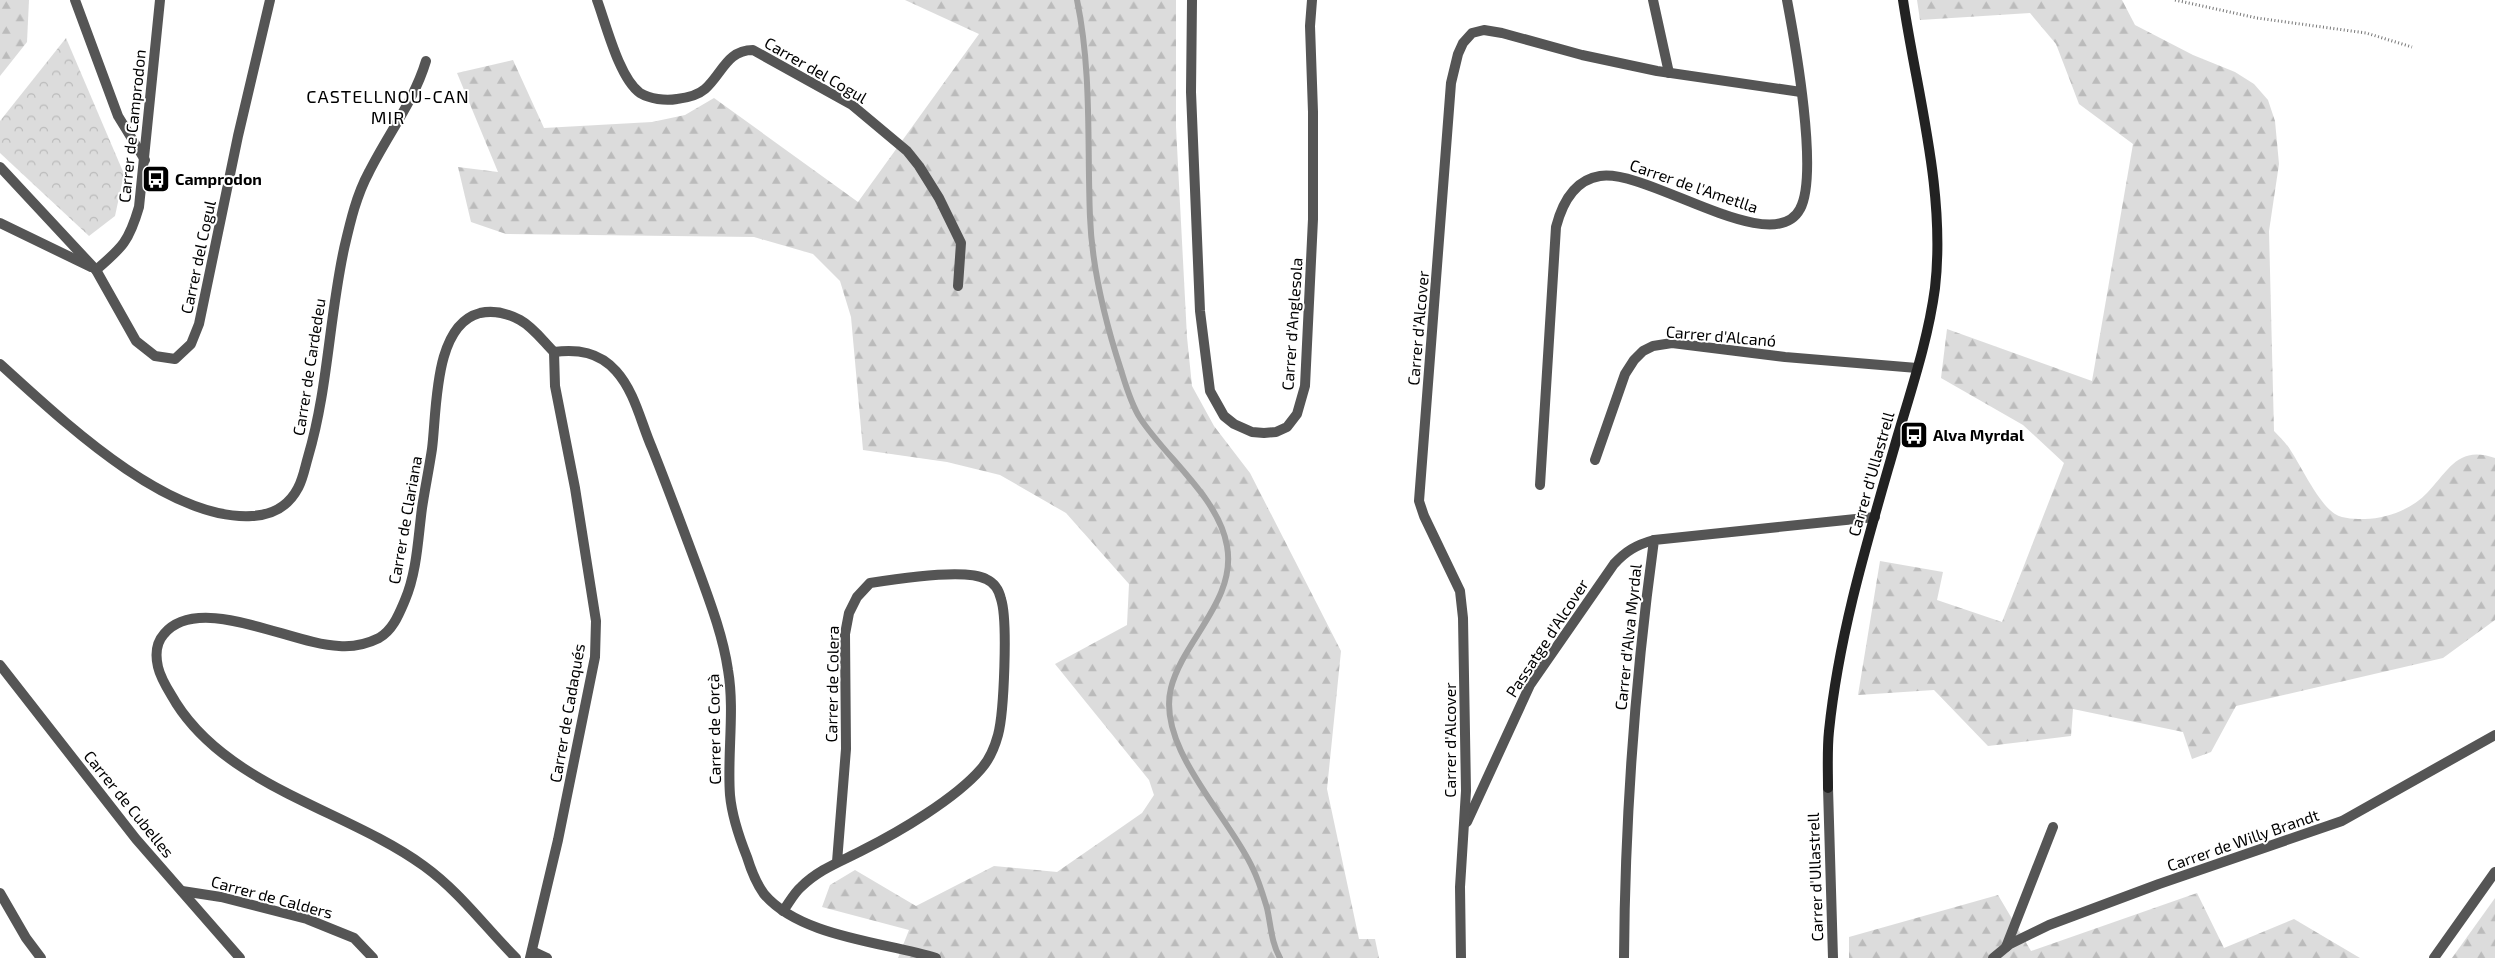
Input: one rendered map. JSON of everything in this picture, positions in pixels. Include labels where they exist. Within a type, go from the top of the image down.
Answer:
[{"type":"street","points":[[75,0],[118,116],[145,160]]},
{"type":"street","name":"Carrer de Camprodon","points":[[96,270],[122,247],[132,231],[139,207],[160,0]]},
{"type":"street","name":"Carrer del Cogul","points":[[0,167],[96,270],[126,328],[145,350],[166,360],[175,359],[184,353],[191,344],[199,324],[238,136],[270,0]]},
{"type":"street","name":"Carrer del Cogul","points":[[596,0],[619,62],[630,82],[639,92],[652,98],[672,100],[688,97],[704,90],[732,57],[742,50],[753,50],[852,105],[907,151],[939,198],[961,243],[958,286]]},
{"type":"street","name":"Carrer d'Anglesola","points":[[1192,0],[1191,92],[1200,301],[1210,391],[1224,416],[1234,424],[1252,432],[1264,433],[1276,432],[1287,427],[1297,414],[1306,386],[1313,219],[1313,112],[1310,26],[1312,0]]},
{"type":"street","points":[[1653,0],[1669,73]]},
{"type":"street","name":"Carrer de l'Ametlla","points":[[1540,485],[1556,227],[1560,210],[1577,187],[1588,179],[1614,175],[1655,187],[1741,220],[1775,226],[1785,224],[1800,210],[1807,187],[1807,149],[1801,92],[1787,0]]},
{"type":"street","name":"Carrer d'Ullastrell","points":[[1833,958],[1828,788],[1829,733],[1840,653],[1875,517],[1917,368],[1935,287],[1936,207],[1926,131],[1903,0]]},
{"type":"street","name":"Carrer d'Alcover","points":[[1461,958],[1459,906],[1466,791],[1463,618],[1460,591],[1424,516],[1419,501],[1448,112],[1451,83],[1458,54],[1463,43],[1472,33],[1484,30],[1502,33],[1582,55],[1669,73],[1801,92]]},
{"type":"street","name":"Carrer de Cardedeu","points":[[0,364],[108,455],[162,491],[187,503],[242,517],[264,515],[278,511],[288,502],[298,488],[312,445],[320,409],[344,250],[355,207],[368,173],[420,82],[426,61]]},
{"type":"street","points":[[0,223],[96,270]]},
{"type":"street","name":"Carrer de Clariana","points":[[516,958],[446,883],[423,865],[389,844],[356,829],[251,773],[215,748],[192,725],[164,684],[158,666],[156,650],[162,636],[173,625],[186,619],[202,618],[226,620],[298,639],[337,646],[359,645],[380,637],[393,625],[408,593],[432,448],[440,370],[447,348],[459,328],[471,316],[489,311],[504,313],[520,320],[554,352]]},
{"type":"street","name":"Carrer d'Alcanó","points":[[1595,460],[1625,374],[1634,360],[1643,351],[1653,346],[1672,343],[1785,357],[1917,368]]},
{"type":"street","name":"Carrer de Corçà","points":[[554,352],[574,350],[588,352],[602,359],[617,372],[637,406],[708,598],[728,670],[730,796],[736,831],[754,877],[764,894],[783,911],[822,928],[936,958]]},
{"type":"street","name":"Carrer de Cadaqués","points":[[531,955],[576,753],[595,657],[596,621],[575,488],[555,386],[554,352]]},
{"type":"street","points":[[1654,540],[1875,517]]},
{"type":"street","name":"Passatge d'Alcover","points":[[1463,830],[1530,685],[1614,564],[1626,551],[1637,544],[1654,540]]},
{"type":"street","name":"Carrer d'Alva Myrdal","points":[[1624,958],[1627,816],[1634,716],[1654,540]]},
{"type":"street","name":"Carrer de Colera","points":[[783,911],[801,887],[823,869],[896,833],[965,784],[982,768],[990,755],[1000,724],[1004,631],[1002,601],[997,588],[987,579],[972,574],[949,574],[870,583],[857,597],[849,613],[846,634],[846,749],[837,862]]},
{"type":"street","name":"Carrer de Cubelles","points":[[0,665],[136,839],[240,958]]},
{"type":"street","name":"Carrer de Willy Brandt","points":[[1993,958],[2006,947],[2050,924],[2342,821],[2495,735]]},
{"type":"street","points":[[2006,947],[2054,828]]},
{"type":"street","points":[[2434,958],[2495,872]]},
{"type":"street","name":"Carrer de Calders","points":[[182,891],[222,897],[307,919],[354,938],[373,958]]},
{"type":"street","points":[[0,893],[26,938],[41,958]]},
{"type":"street","points":[[531,955],[547,958]]},
{"type":"path","points":[[2175,0],[2257,18],[2366,32],[2412,47]]},
{"type":"green space","points":[[0,0],[29,0],[27,42],[0,76]]},
{"type":"green space","points":[[905,0],[1176,0],[1176,127],[1187,337],[1192,386],[1214,426],[1250,473],[1341,651],[1327,789],[1359,939],[1375,939],[1379,958],[898,958],[909,930],[822,907],[830,885],[855,870],[916,906],[994,866],[1057,872],[1142,813],[1154,795],[1149,780],[1055,664],[1127,625],[1129,584],[1066,513],[1000,475],[947,462],[863,450],[851,317],[840,281],[813,254],[754,237],[506,234],[471,222],[458,167],[498,172],[457,73],[513,60],[544,128],[652,122],[685,115],[714,98],[858,202],[979,34]]},
{"type":"green space","points":[[1917,0],[2122,0],[2135,25],[2193,55],[2235,72],[2254,84],[2268,100],[2275,121],[2279,164],[2269,231],[2274,431],[2289,448],[2311,485],[2329,509],[2342,517],[2350,518],[2373,519],[2390,515],[2414,504],[2427,493],[2448,468],[2463,457],[2482,455],[2495,458],[2495,620],[2443,658],[2236,706],[2211,752],[2192,759],[2183,732],[2073,709],[2071,736],[1988,746],[1934,690],[1858,695],[1880,561],[1943,572],[1937,600],[2002,622],[2064,463],[2023,425],[1941,378],[1947,329],[2092,381],[2133,144],[2079,104],[2056,44],[2030,13],[1920,20]]},
{"type":"green space","points":[[66,38],[124,174],[115,216],[89,236],[0,153],[0,121]]},
{"type":"green space","points":[[2197,893],[2224,948],[2294,919],[2360,958],[1849,958],[1849,937],[1998,895],[2031,951]]},
{"type":"green space","points":[[2495,898],[2495,958],[2452,958]]},
{"type":"waterway","points":[[1077,0],[1082,27],[1087,81],[1091,236],[1096,275],[1110,333],[1131,401],[1137,413],[1214,511],[1222,528],[1227,546],[1228,566],[1224,584],[1217,602],[1177,670],[1171,688],[1169,711],[1174,734],[1184,758],[1242,849],[1255,874],[1267,908],[1273,940],[1280,958]]},
{"type":"place","name":"Camprodon","points":[[156,179]]},
{"type":"place","name":"Alva Myrdal","points":[[1914,435]]},
{"type":"district","name":"CASTELLNOU-CAN MIR","points":[[388,107]]}]
